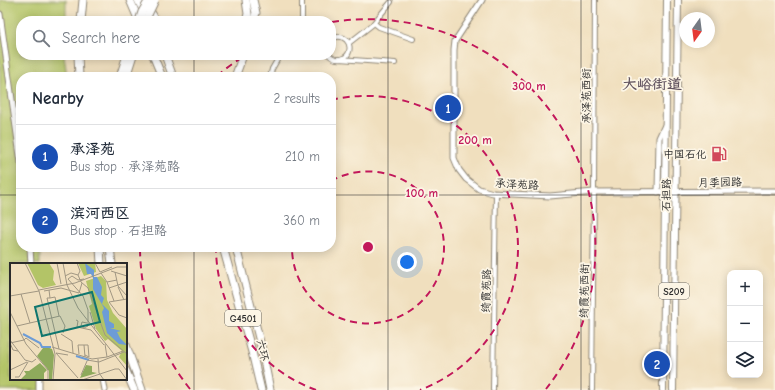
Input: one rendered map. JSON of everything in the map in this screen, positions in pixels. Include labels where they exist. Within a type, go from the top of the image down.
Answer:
[{"type":"highway","points":[[81,16],[83,0]]},
{"type":"highway","points":[[130,0],[137,16]]},
{"type":"highway","points":[[138,0],[146,16]]},
{"type":"highway","points":[[144,0],[153,16]]},
{"type":"highway","points":[[141,16],[149,0]]},
{"type":"highway","points":[[147,16],[155,0]]},
{"type":"highway","points":[[246,0],[247,16]]},
{"type":"highway","points":[[253,0],[256,13],[255,16]]},
{"type":"highway","points":[[78,60],[79,72]]},
{"type":"highway","points":[[122,72],[125,60]]},
{"type":"highway","points":[[128,72],[131,60]]},
{"type":"highway","points":[[155,60],[160,72]]},
{"type":"highway","points":[[167,60],[171,72]]},
{"type":"highway","points":[[237,72],[241,60]]},
{"type":"highway","points":[[100,252],[101,263]]},
{"type":"highway","points":[[111,252],[112,263]]},
{"type":"highway","name":"六环","points":[[224,252],[261,390]]},
{"type":"highway","name":"六环","points":[[237,252],[262,350],[270,390]]},
{"type":"highway","points":[[127,348],[142,390]]},
{"type":"highway","points":[[134,370],[147,390]]},
{"type":"highway","points":[[127,374],[134,390]]},
{"type":"highway","points":[[127,376],[130,390]]},
{"type":"main road","name":"石担路","points":[[663,390],[667,0]]},
{"type":"main road","name":"石担路","points":[[674,390],[678,0]]},
{"type":"street","points":[[302,0],[302,16]]},
{"type":"street","name":"承泽苑路","points":[[482,0],[455,41],[454,50],[454,158],[458,170],[466,179],[479,188],[493,193],[550,196],[594,192],[665,192]]},
{"type":"street","name":"承泽苑西街","points":[[594,192],[595,0]]},
{"type":"street","points":[[349,43],[374,23],[391,2]]},
{"type":"street","points":[[0,14],[16,128]]},
{"type":"street","points":[[374,23],[379,27],[413,39]]},
{"type":"street","points":[[336,36],[340,36],[346,40],[349,43],[350,50],[346,57],[339,59]]},
{"type":"street","points":[[339,59],[395,63]]},
{"type":"street","points":[[271,72],[277,60]]},
{"type":"street","points":[[658,192],[659,138],[666,124]]},
{"type":"street","name":"月季园路","points":[[665,192],[775,191]]},
{"type":"street","name":"绮霞苑西街","points":[[592,390],[594,192]]},
{"type":"street","name":"绮霞苑路","points":[[493,390],[496,193]]},
{"type":"street","points":[[30,252],[31,263]]},
{"type":"street","points":[[38,380],[39,390]]},
{"type":"street","points":[[103,380],[105,390]]},
{"type":"green space","points":[[0,0],[66,0],[66,16],[16,16],[16,60],[65,60],[66,72],[16,72],[16,252],[40,252],[40,263],[10,263],[10,380],[41,380],[41,390],[0,390]]},
{"type":"place","name":"承泽苑","points":[[448,108]]},
{"type":"place","name":"中国石化","points":[[719,154]]},
{"type":"place","name":"滨河西区","points":[[657,364]]},
{"type":"district","name":"大峪街道","points":[[652,84]]}]
